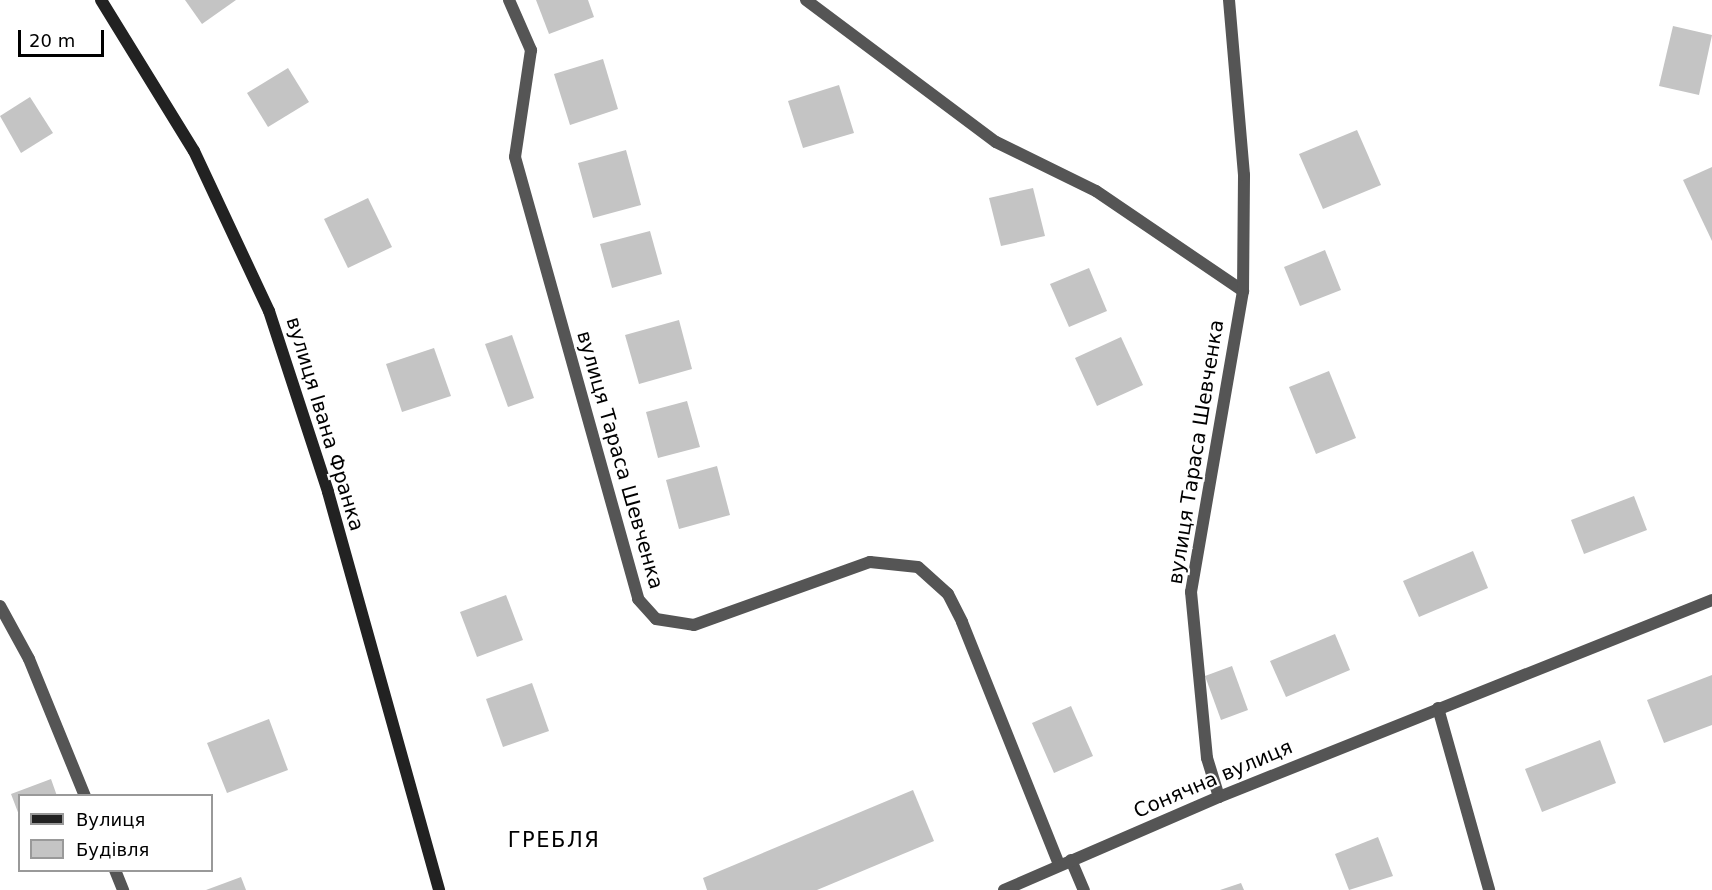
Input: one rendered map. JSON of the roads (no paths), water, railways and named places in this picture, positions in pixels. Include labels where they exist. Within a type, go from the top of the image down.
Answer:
[{"type":"main road","name":"вулиця Івана Франка","points":[[101,0],[194,151],[268,311],[328,492],[439,890]]},
{"type":"street","name":"вулиця Тараса Шевченка","points":[[509,0],[531,50],[515,157],[638,599],[656,619],[694,625],[860,565],[918,567],[948,594],[962,622],[1059,864]]},
{"type":"street","points":[[806,0],[996,142],[1096,191],[1243,291]]},
{"type":"street","name":"вулиця Тараса Шевченка","points":[[1219,797],[1207,758],[1191,592],[1243,291],[1244,175],[1229,0]]},
{"type":"street","name":"Сонячна вулиця","points":[[1004,890],[1059,864],[1219,797],[1712,600]]},
{"type":"street","points":[[0,606],[29,659],[85,794]]},
{"type":"street","points":[[1438,708],[1489,890]]},
{"type":"street","points":[[1071,860],[1084,890]]},
{"type":"street","points":[[116,872],[123,890]]},
{"type":"district","name":"ГРЕБЛЯ","points":[[554,840]]}]
